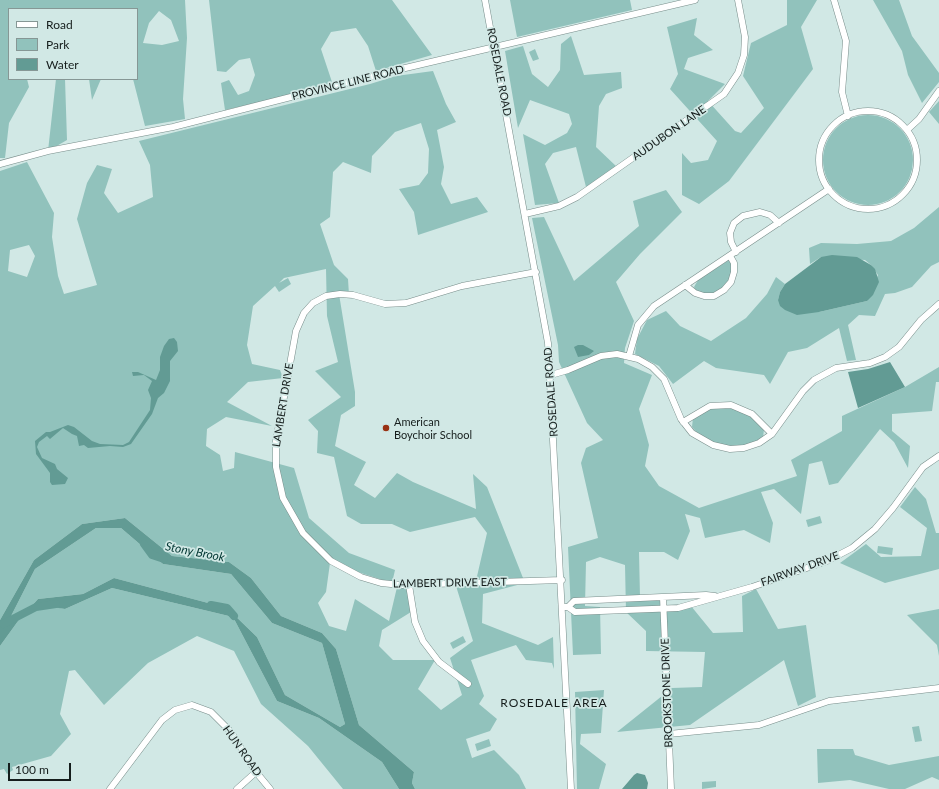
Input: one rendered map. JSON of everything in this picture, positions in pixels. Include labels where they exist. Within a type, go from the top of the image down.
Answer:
[{"type":"street","name":"ROSEDALE ROAD","points":[[485,0],[536,272],[546,330],[551,375],[562,580],[565,607],[572,789]]},
{"type":"street","name":"PROVINCE LINE ROAD","points":[[0,164],[48,152],[173,127],[695,0]]},
{"type":"street","name":"AUDUBON LANE","points":[[525,214],[559,206],[577,197],[724,94],[736,76],[744,55],[744,29],[738,0]]},
{"type":"street","points":[[834,0],[846,41],[842,92],[848,116]]},
{"type":"street","points":[[907,130],[918,119],[939,91]]},
{"type":"street","points":[[861,112],[882,114],[895,119],[907,130],[914,143],[917,165],[911,184],[896,200],[875,208],[860,208],[840,200],[829,190],[821,171],[821,149],[830,131],[848,116],[861,112]]},
{"type":"street","points":[[629,356],[635,331],[644,317],[654,306],[829,190]]},
{"type":"street","points":[[736,252],[731,242],[730,233],[734,223],[743,216],[760,212],[770,215],[779,223]]},
{"type":"street","points":[[685,285],[695,293],[704,296],[714,296],[724,290],[731,282],[734,272],[734,263],[730,256]]},
{"type":"street","name":"LAMBERT DRIVE","points":[[282,495],[276,466],[276,441],[297,325],[304,313],[313,303],[326,296],[346,294],[378,303],[394,304],[418,300],[462,286],[536,272]]},
{"type":"street","points":[[551,375],[568,370],[602,356],[617,354],[629,356],[646,363],[664,379],[683,422],[698,438],[723,448],[737,449],[751,446],[772,434],[803,391],[814,380],[836,368],[870,362],[885,357],[899,347],[921,320],[939,304]]},
{"type":"street","points":[[683,422],[710,406],[731,405],[752,414],[772,434]]},
{"type":"street","name":"FAIRWAY DRIVE","points":[[715,596],[710,600],[687,606],[664,609],[575,612],[565,607],[574,601],[706,595],[715,596],[752,587],[819,564],[853,547],[883,520],[923,467],[939,456]]},
{"type":"street","name":"LAMBERT DRIVE EAST","points":[[282,495],[288,510],[303,533],[331,561],[352,573],[371,581],[391,585],[409,585],[562,580]]},
{"type":"street","points":[[409,585],[414,617],[423,641],[439,662],[468,684]]},
{"type":"street","name":"BROOKSTONE DRIVE","points":[[663,597],[671,789]]},
{"type":"street","points":[[669,734],[759,725],[829,702],[939,688]]},
{"type":"street","name":"HUN ROAD","points":[[110,789],[162,720],[175,710],[192,705],[211,712],[231,732],[256,772],[270,789]]},
{"type":"street","points":[[237,789],[256,772]]},
{"type":"green space","points":[[0,0],[185,0],[187,38],[183,99],[185,119],[145,126],[133,80],[138,80],[138,8],[8,8],[8,80],[27,80],[29,87],[9,123],[5,158],[0,158]],"holes":[[[159,11],[171,20],[179,41],[162,45],[143,43],[149,23]]]},
{"type":"green space","points":[[209,0],[392,0],[432,55],[376,71],[368,46],[356,28],[331,32],[321,49],[333,85],[225,110],[221,83],[229,80],[238,95],[249,91],[255,75],[250,58],[239,60],[226,72],[217,71]]},
{"type":"green space","points":[[510,0],[630,0],[632,10],[517,37]]},
{"type":"green space","points":[[787,0],[817,0],[801,27],[813,69],[729,181],[699,204],[682,195],[682,153],[691,163],[708,160],[717,141],[670,89],[678,74],[667,27],[697,18],[694,35],[713,50],[688,58],[684,69],[725,84],[708,101],[735,131],[741,133],[764,108],[743,76],[751,43],[787,25]]},
{"type":"green space","points":[[873,0],[899,0],[912,36],[939,73],[939,82],[922,103],[908,75],[902,51]]},
{"type":"green space","points":[[571,36],[584,75],[621,72],[622,88],[606,94],[599,106],[596,147],[617,167],[587,191],[576,147],[553,153],[545,164],[559,203],[535,205],[523,134],[545,145],[567,133],[572,124],[569,114],[530,100],[518,128],[505,51],[523,46],[532,74],[548,87],[560,70],[561,44]]},
{"type":"green space","points":[[535,49],[539,59],[533,61],[529,52]]},
{"type":"green space","points":[[433,71],[446,104],[456,122],[437,130],[444,167],[441,184],[451,204],[477,197],[488,212],[418,235],[414,212],[399,189],[419,185],[428,173],[429,149],[421,123],[395,132],[372,156],[371,173],[343,162],[333,172],[330,217],[320,224],[334,265],[348,279],[349,295],[339,294],[355,392],[355,406],[341,415],[335,446],[366,462],[354,485],[375,498],[397,473],[413,482],[476,509],[473,474],[487,487],[525,583],[483,594],[482,623],[538,645],[553,637],[554,669],[552,663],[526,660],[516,645],[471,660],[484,696],[479,704],[497,719],[490,731],[466,739],[472,758],[494,750],[519,775],[526,789],[415,789],[412,783],[414,772],[359,725],[336,649],[322,633],[281,616],[251,578],[229,562],[172,556],[125,518],[82,524],[34,560],[0,620],[0,171],[27,162],[54,213],[52,237],[58,276],[64,294],[97,285],[77,219],[87,183],[97,165],[112,169],[104,193],[118,213],[153,197],[150,165],[139,141],[370,84],[396,76]],"holes":[[[29,245],[35,256],[27,277],[8,271],[10,250]],[[326,269],[327,316],[338,362],[315,371],[341,397],[308,420],[318,431],[317,453],[334,457],[347,516],[361,524],[392,524],[410,532],[475,517],[487,533],[475,585],[456,586],[473,641],[450,658],[462,695],[441,710],[418,689],[435,660],[393,660],[379,646],[382,630],[411,612],[409,584],[398,583],[389,621],[355,599],[346,631],[329,626],[318,603],[326,592],[330,563],[392,583],[395,570],[349,553],[309,518],[294,468],[235,452],[234,468],[223,471],[220,455],[206,446],[207,429],[226,417],[272,426],[227,402],[248,382],[283,378],[280,370],[252,364],[247,345],[253,306],[275,286],[279,292],[291,284],[288,278],[279,283],[284,278]]]},
{"type":"green space","points":[[56,80],[65,80],[67,140],[48,151]]},
{"type":"green space","points":[[89,80],[101,80],[92,100]]},
{"type":"green space","points":[[939,101],[939,124],[929,112]]},
{"type":"green space","points":[[859,115],[877,115],[893,122],[906,135],[913,151],[913,169],[906,185],[893,198],[877,205],[859,205],[843,198],[830,185],[823,169],[823,151],[830,135],[843,122]]},
{"type":"green space","points":[[666,190],[682,212],[640,254],[616,282],[634,321],[625,348],[624,363],[652,375],[639,409],[649,445],[645,466],[659,486],[699,508],[797,476],[791,460],[842,431],[842,416],[905,387],[939,367],[939,382],[936,382],[932,411],[892,414],[892,431],[910,446],[908,468],[894,442],[880,429],[838,483],[829,485],[822,461],[809,464],[801,514],[774,489],[761,492],[773,523],[770,543],[744,530],[705,538],[700,518],[685,514],[690,531],[678,560],[664,552],[639,552],[640,597],[664,597],[665,610],[691,606],[713,633],[743,632],[742,596],[756,589],[778,629],[806,625],[816,697],[798,706],[784,660],[690,725],[617,732],[672,688],[702,687],[705,652],[646,651],[646,631],[626,612],[625,565],[600,557],[586,562],[585,606],[600,607],[601,654],[573,655],[568,547],[598,538],[581,463],[586,448],[603,440],[587,423],[559,362],[558,345],[532,218],[544,217],[574,281],[639,226],[633,201]]},
{"type":"green space","points":[[939,207],[939,262],[931,266],[912,287],[895,293],[885,294],[875,316],[859,315],[848,325],[856,360],[847,361],[839,328],[807,348],[788,352],[770,384],[764,375],[716,368],[704,361],[673,384],[659,366],[635,354],[637,339],[647,320],[666,311],[680,326],[711,341],[746,318],[767,294],[776,277],[785,284],[780,292],[778,300],[819,312],[867,301],[878,275],[871,265],[865,260],[821,257],[810,264],[809,248],[821,243],[857,244],[891,241],[914,228]]},
{"type":"green space","points":[[729,260],[733,267],[727,285],[716,293],[708,294],[696,291],[694,287],[698,280]]},
{"type":"green space","points":[[729,407],[749,414],[764,429],[763,438],[742,447],[720,446],[699,435],[692,427],[693,418],[709,409]]},
{"type":"green space","points":[[915,487],[926,499],[936,533],[939,533],[939,569],[885,583],[840,563],[866,544],[881,557],[921,556],[927,528],[900,507]]},
{"type":"green space","points":[[820,516],[822,523],[808,527],[806,520]]},
{"type":"green space","points":[[96,528],[121,528],[163,564],[231,574],[272,623],[322,643],[345,724],[340,727],[285,695],[257,637],[227,608],[114,578],[83,594],[38,599],[29,609],[8,622],[35,569]]},
{"type":"green space","points":[[878,546],[893,548],[892,555],[877,553]]},
{"type":"green space","points":[[112,588],[233,617],[277,701],[319,718],[382,762],[399,789],[343,789],[308,746],[261,704],[234,651],[197,636],[148,663],[104,705],[75,670],[69,671],[60,714],[71,734],[51,756],[12,767],[13,770],[7,774],[4,769],[0,770],[0,646],[21,617],[40,604],[65,609]]},
{"type":"green space","points":[[939,609],[939,656],[937,645],[907,615]]},
{"type":"green space","points":[[463,636],[466,642],[453,649],[450,643]]},
{"type":"green space","points":[[604,690],[601,733],[581,734],[580,744],[606,764],[599,789],[577,789],[575,692]]},
{"type":"green space","points":[[919,726],[922,741],[915,742],[912,727]]},
{"type":"green space","points":[[489,739],[491,746],[477,751],[475,744]]},
{"type":"green space","points":[[817,749],[853,749],[855,755],[889,765],[939,756],[939,780],[932,777],[905,789],[889,789],[850,780],[818,783]]},
{"type":"green space","points":[[716,781],[716,787],[702,789],[702,782]]},
{"type":"water","points":[[832,255],[857,257],[875,269],[879,282],[873,295],[867,301],[819,312],[797,315],[780,306],[778,300],[780,292],[785,284],[821,257]]},
{"type":"water","points":[[174,338],[177,342],[178,351],[170,361],[170,381],[164,393],[158,398],[152,414],[131,444],[123,447],[110,446],[88,448],[84,445],[79,446],[77,436],[63,428],[50,439],[47,436],[39,442],[37,447],[42,458],[55,464],[57,469],[68,478],[65,484],[52,485],[50,482],[50,473],[36,454],[35,441],[46,432],[50,432],[68,425],[74,427],[92,441],[100,444],[123,445],[129,442],[150,410],[151,398],[148,390],[152,381],[144,375],[133,376],[132,372],[138,372],[156,380],[160,370],[160,357],[164,346],[169,339]]},
{"type":"water","points":[[583,345],[594,351],[589,355],[578,357],[574,347]]},
{"type":"water","points":[[890,362],[905,387],[858,408],[848,372],[868,369]]},
{"type":"water","points":[[125,518],[172,556],[229,562],[251,578],[281,616],[322,633],[336,649],[359,725],[414,772],[412,783],[415,789],[399,789],[382,762],[319,718],[277,701],[233,617],[112,588],[65,609],[40,605],[21,617],[0,646],[0,620],[34,560],[82,524]],"holes":[[[96,528],[121,528],[163,564],[231,574],[272,623],[322,643],[345,724],[340,727],[285,695],[257,637],[227,608],[114,578],[83,594],[38,599],[29,609],[8,622],[35,569]]]},
{"type":"water","points":[[637,773],[645,775],[648,783],[647,789],[622,789],[634,775]]},
{"type":"waterway","name":"Stony Brook","points":[[144,544],[152,555],[164,559]]},
{"type":"waterway","name":"Stony Brook","points":[[3,624],[36,607],[56,604]]},
{"type":"waterway","name":"Stony Brook","points":[[211,605],[227,608],[234,616]]},
{"type":"place","name":"American Boychoir School","points":[[386,428]]},
{"type":"district","name":"ROSEDALE AREA","points":[[554,703]]}]
